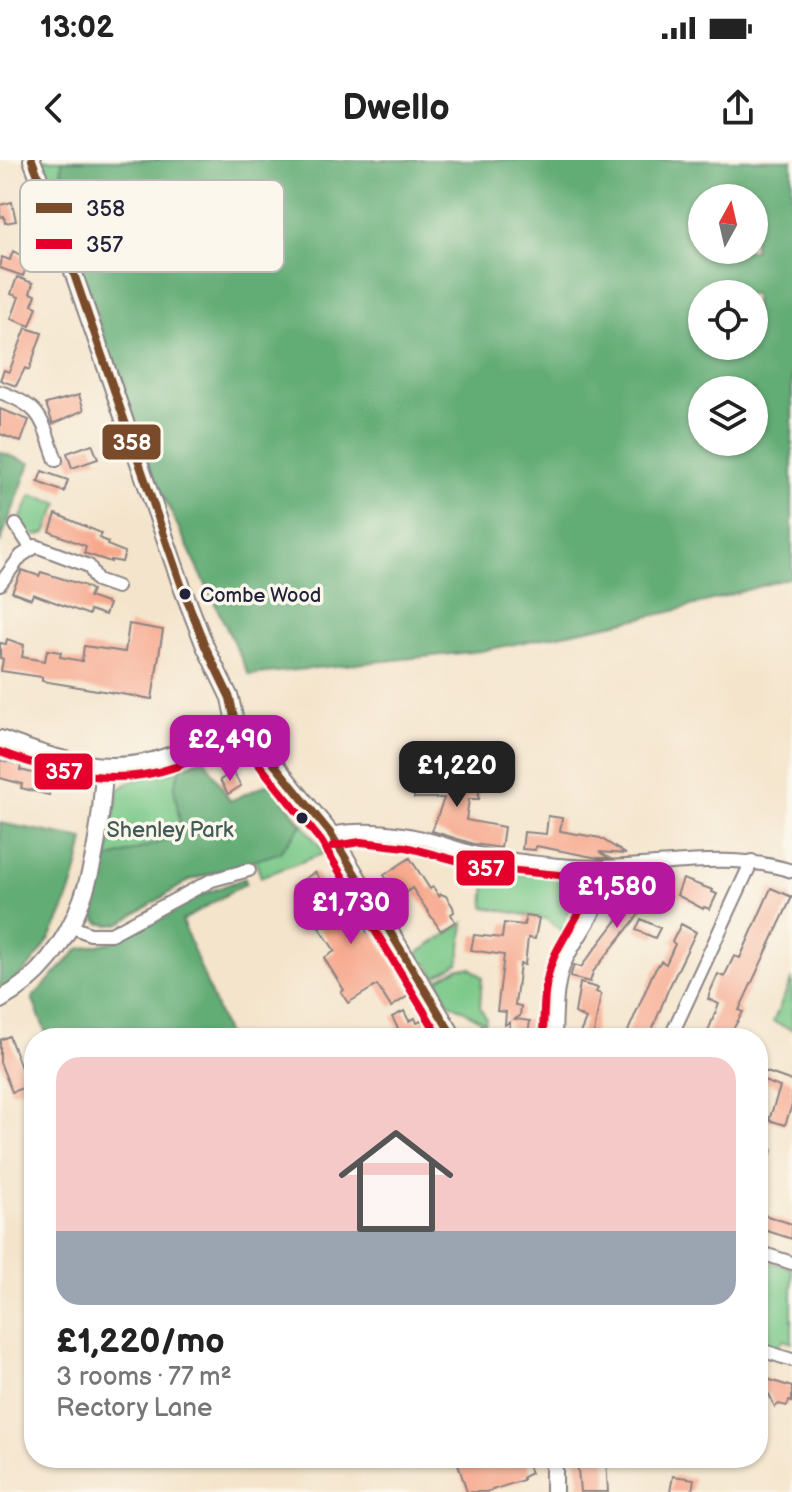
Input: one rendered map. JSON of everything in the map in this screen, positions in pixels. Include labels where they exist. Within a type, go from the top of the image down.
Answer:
[{"type":"main road","points":[[32,160],[40,180]]},
{"type":"main road","points":[[74,272],[182,587],[230,698],[235,722],[252,737],[331,834],[448,1028]]},
{"type":"main road","points":[[0,739],[55,759],[104,768],[131,766],[172,755],[235,722]]},
{"type":"main road","points":[[0,1000],[23,988],[43,968],[62,943],[70,926],[92,872],[99,839],[104,768]]},
{"type":"main road","points":[[554,1468],[554,1492]]},
{"type":"street","points":[[0,392],[20,399],[36,410],[56,460]]},
{"type":"street","points":[[16,525],[32,549]]},
{"type":"street","points":[[0,584],[15,562],[36,546],[89,566],[97,580],[117,587]]},
{"type":"street","points":[[331,834],[361,830],[408,835],[487,856],[604,867],[706,859],[752,861],[792,871]]},
{"type":"street","points":[[675,1028],[752,861]]},
{"type":"street","points":[[556,1028],[562,973],[601,899],[604,867]]},
{"type":"street","points":[[70,926],[90,934],[111,934],[212,880],[249,870]]},
{"type":"street","points":[[768,1255],[792,1263]]},
{"type":"street","points":[[768,1352],[792,1360]]},
{"type":"green space","points":[[41,160],[62,160],[62,180],[49,180]]},
{"type":"green space","name":"Combe Wood","points":[[62,160],[792,160],[792,577],[670,612],[481,651],[249,675],[150,468],[82,272],[284,272],[284,180],[62,180]]},
{"type":"green space","points":[[0,452],[30,463],[0,544]]},
{"type":"green space","points":[[31,495],[59,503],[46,533],[41,535],[31,533],[20,520]]},
{"type":"green space","name":"Shenley Park","points":[[204,758],[230,801],[270,783],[325,853],[261,877],[255,860],[190,880],[120,923],[99,923],[91,912],[108,859],[118,790],[131,781],[169,773]]},
{"type":"green space","name":"Shenley Park","points":[[204,758],[230,801],[270,783],[302,825],[279,853],[190,880],[121,923],[99,923],[91,912],[108,859],[182,835],[174,788],[180,768]]},
{"type":"green space","points":[[0,823],[84,839],[74,881],[46,944],[18,977],[0,990]]},
{"type":"green space","points":[[487,870],[529,875],[536,870],[582,879],[590,892],[588,903],[571,936],[546,919],[484,907]]},
{"type":"green space","points":[[245,878],[246,883],[182,921],[224,1028],[44,1028],[32,998],[79,949],[112,942],[201,895]]},
{"type":"green space","points":[[464,923],[459,963],[436,976],[416,954]]},
{"type":"green space","points":[[459,968],[471,968],[482,977],[480,1007],[486,1018],[485,1023],[447,1001],[438,979]]},
{"type":"green space","points":[[792,978],[792,1030],[773,1022]]},
{"type":"green space","points":[[768,1262],[792,1268],[792,1343],[783,1340],[775,1349],[768,1347]]},
{"type":"building","points":[[12,202],[16,221],[5,223],[4,216],[0,217],[0,205]]},
{"type":"building","points":[[13,251],[20,255],[20,272],[24,272],[23,276],[0,268],[2,257],[10,260]]},
{"type":"building","points":[[17,277],[33,283],[30,293],[36,295],[32,305],[37,307],[30,326],[11,319],[19,297],[11,294]]},
{"type":"building","points":[[26,328],[42,333],[29,370],[25,368],[16,386],[0,380],[4,370],[9,372]]},
{"type":"building","points":[[79,395],[84,410],[53,424],[46,404]]},
{"type":"building","points":[[0,409],[29,420],[21,442],[0,434]]},
{"type":"building","points":[[92,444],[98,459],[72,468],[67,453]]},
{"type":"building","points":[[42,471],[68,480],[64,492],[38,482]]},
{"type":"building","points":[[56,514],[101,533],[99,538],[108,542],[107,545],[125,552],[122,562],[111,562],[84,553],[86,546],[50,532]]},
{"type":"building","points":[[22,570],[39,576],[41,572],[83,585],[92,590],[89,597],[109,604],[105,615],[90,610],[89,615],[33,594],[31,599],[12,592]]},
{"type":"building","points":[[129,624],[163,630],[152,699],[1,671],[3,659],[0,658],[0,643],[6,644],[7,639],[24,645],[22,657],[45,661],[47,650],[61,652],[60,657],[82,661],[84,646],[125,652]]},
{"type":"building","points":[[0,760],[21,765],[20,770],[53,778],[49,795],[21,788],[22,784],[0,778]]},
{"type":"building","points":[[233,772],[241,786],[228,794],[220,780]]},
{"type":"building","points":[[419,772],[459,773],[459,784],[479,784],[479,799],[469,799],[466,820],[504,827],[501,848],[474,844],[432,831],[444,798],[414,798],[414,784],[419,784]]},
{"type":"building","points":[[548,816],[562,818],[560,831],[600,838],[626,854],[599,852],[609,858],[598,858],[536,846],[535,850],[522,849],[524,832],[546,834]]},
{"type":"building","points":[[410,858],[430,889],[433,887],[439,896],[446,896],[453,907],[451,914],[455,922],[441,931],[412,888],[398,898],[384,875]]},
{"type":"building","points":[[315,872],[337,904],[345,899],[367,932],[372,929],[411,994],[391,1007],[377,985],[348,1003],[341,992],[344,990],[324,958],[335,951],[292,887]]},
{"type":"building","points":[[652,873],[662,877],[657,887],[593,972],[590,982],[570,977],[574,965],[581,967],[624,911],[620,908],[626,898],[632,901],[634,898],[634,903]]},
{"type":"building","points":[[683,879],[717,894],[710,909],[703,909],[677,895]]},
{"type":"building","points":[[771,888],[792,897],[739,1010],[743,1012],[734,1028],[709,1028],[719,1004],[708,999],[710,992],[718,974],[724,977],[734,956],[740,958]]},
{"type":"building","points":[[526,916],[539,918],[535,939],[528,938],[525,965],[520,964],[515,1005],[521,1006],[520,1016],[515,1019],[530,1021],[529,1028],[509,1028],[510,1022],[505,1025],[506,1012],[497,1011],[504,955],[471,950],[474,935],[502,938],[504,923],[524,925]]},
{"type":"building","points":[[641,919],[660,928],[655,938],[636,930]]},
{"type":"building","points":[[681,924],[696,932],[653,1028],[629,1028],[653,973],[661,961],[666,964],[675,944],[672,942]]},
{"type":"building","points":[[580,983],[598,988],[596,992],[601,994],[595,1028],[582,1028],[586,1019],[575,1013]]},
{"type":"building","points":[[404,1011],[409,1021],[415,1018],[417,1023],[424,1019],[429,1028],[398,1028],[392,1017]]},
{"type":"building","points":[[9,1036],[24,1075],[24,1088],[12,1092],[0,1062],[0,1040]]},
{"type":"building","points":[[768,1072],[792,1081],[792,1105],[785,1125],[769,1120],[780,1087],[768,1083]]},
{"type":"building","points":[[768,1216],[792,1224],[792,1239],[768,1231]]},
{"type":"building","points":[[768,1379],[792,1387],[792,1402],[789,1401],[787,1406],[779,1404],[775,1407],[769,1394]]},
{"type":"building","points":[[459,1468],[529,1468],[531,1473],[523,1480],[486,1492],[467,1492]]},
{"type":"building","points":[[578,1468],[607,1468],[608,1492],[580,1492]]},
{"type":"building","points":[[673,1476],[694,1479],[692,1492],[670,1492]]},
{"type":"transit line","name":"358","points":[[32,160],[40,180]]},
{"type":"transit line","name":"358","points":[[73,272],[182,587],[230,698],[235,722]]},
{"type":"transit line","name":"358","points":[[235,722],[252,737],[331,834],[448,1028]]},
{"type":"transit line","name":"357","points":[[227,731],[243,745],[321,841],[434,1028]]},
{"type":"transit line","name":"357","points":[[0,752],[65,772],[130,776],[175,767],[241,733]]},
{"type":"transit line","name":"357","points":[[333,846],[361,842],[406,847],[485,868],[591,878],[576,919],[550,967],[543,1028]]},
{"type":"place","name":"Combe Wood","points":[[185,594]]}]
